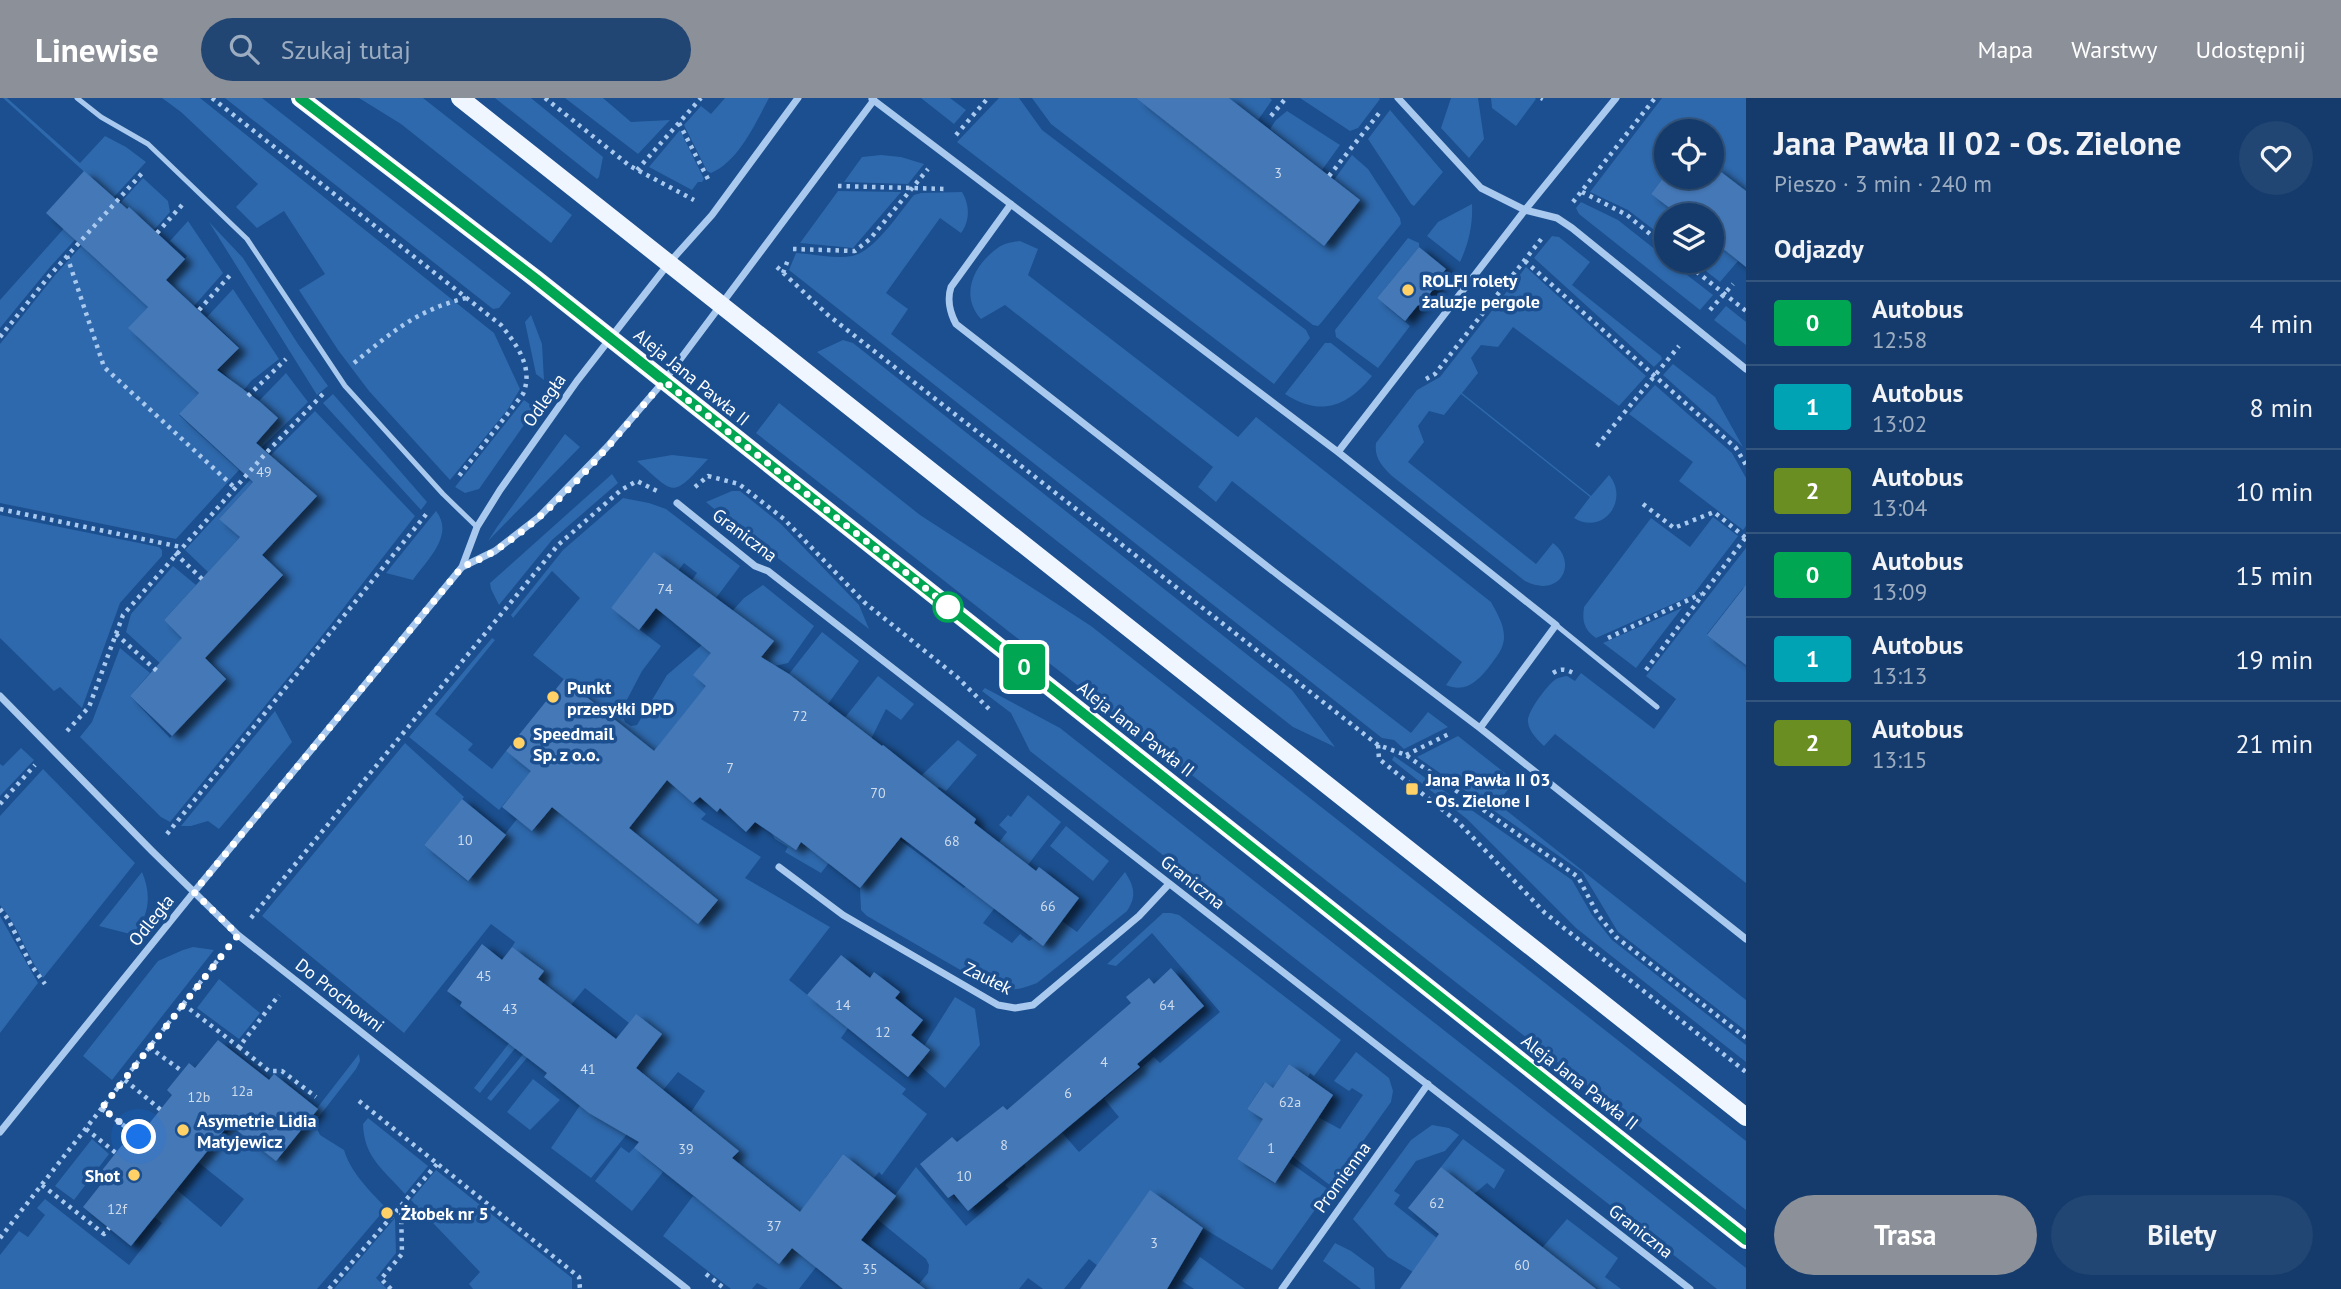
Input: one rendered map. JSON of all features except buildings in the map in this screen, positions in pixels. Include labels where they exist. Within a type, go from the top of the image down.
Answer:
[{"type":"main road","name":"Aleja Jana Pawła II","points":[[300,98],[610,337],[1746,1240]]},
{"type":"main road","points":[[460,98],[1746,1117]]},
{"type":"street","name":"Odległa","points":[[0,1132],[462,567],[477,527],[500,490],[610,337],[669,263],[712,215],[798,98]]},
{"type":"street","points":[[1398,98],[1481,188],[1525,210],[1557,218],[1573,228],[1746,369]]},
{"type":"street","points":[[1338,452],[1525,210],[1616,98]]},
{"type":"street","name":"Odległa","points":[[462,567],[495,551],[539,517],[607,447],[664,381],[873,99]]},
{"type":"street","points":[[873,99],[1338,452],[1556,625],[1477,725]]},
{"type":"street","points":[[1011,204],[951,287],[948,294],[956,324],[1282,578],[1477,725],[1746,939]]},
{"type":"street","name":"Graniczna","points":[[677,503],[1690,1289]]},
{"type":"street","name":"Do Prochowni","points":[[0,696],[238,935],[687,1289]]},
{"type":"street","name":"Zaułek","points":[[779,867],[843,915],[998,1005],[1014,1008],[1034,1005],[1139,916],[1169,884]]},
{"type":"street","name":"Promienna","points":[[1282,1289],[1428,1084]]},
{"type":"lane","points":[[77,98],[101,117],[148,144],[247,239],[345,386],[443,494],[477,527]]},
{"type":"lane","points":[[1556,625],[1657,707]]},
{"type":"path","points":[[152,851],[443,494],[515,404],[526,385],[525,365],[518,346],[501,325],[212,98]]},
{"type":"path","points":[[545,98],[637,170],[692,199],[712,215]]},
{"type":"path","points":[[637,170],[701,98]]},
{"type":"path","points":[[793,248],[855,251],[870,239],[988,98]]},
{"type":"path","points":[[1271,116],[1286,98]]},
{"type":"path","points":[[1557,218],[1582,192],[1655,98]]},
{"type":"path","points":[[1329,176],[1384,107]]},
{"type":"path","points":[[679,122],[712,186]]},
{"type":"path","points":[[0,337],[67,256],[145,170]]},
{"type":"path","points":[[835,186],[957,189],[972,175]]},
{"type":"path","points":[[157,233],[196,189]]},
{"type":"path","points":[[1582,192],[1627,215],[1654,237]]},
{"type":"path","points":[[783,272],[800,237]]},
{"type":"path","points":[[761,251],[828,315],[1378,745],[1406,755],[1578,877],[1598,915],[1616,937],[1746,1038]]},
{"type":"path","points":[[67,256],[104,367],[235,488]]},
{"type":"path","points":[[1525,261],[1736,448],[1746,465]]},
{"type":"path","points":[[199,310],[232,273]]},
{"type":"path","points":[[1698,273],[1746,311]]},
{"type":"path","points":[[1597,446],[1733,284]]},
{"type":"path","points":[[0,804],[89,706],[123,615],[266,453],[354,363],[420,313],[467,298]]},
{"type":"path","points":[[248,396],[286,359]]},
{"type":"path","points":[[0,1238],[238,935],[558,545],[621,490],[637,481],[677,503],[708,476],[739,484],[784,519],[864,602],[957,677],[995,715]]},
{"type":"path","points":[[1633,687],[1746,537],[1714,512],[1674,528],[1643,504]]},
{"type":"path","points":[[0,509],[181,547]]},
{"type":"path","points":[[175,554],[202,579]]},
{"type":"path","points":[[1566,670],[1584,649],[1703,593]]},
{"type":"path","points":[[116,634],[157,671]]},
{"type":"path","points":[[1545,684],[1553,673],[1559,670],[1574,674]]},
{"type":"path","points":[[1406,755],[1477,725]]},
{"type":"path","points":[[1378,745],[1379,759],[1459,823],[1545,913],[1746,1072]]},
{"type":"path","points":[[0,909],[8,919],[31,965],[45,984]]},
{"type":"path","points":[[239,1047],[293,978]]},
{"type":"path","points":[[183,1004],[269,1071],[282,1071],[316,1097]]},
{"type":"path","points":[[149,1047],[182,1071]]},
{"type":"path","points":[[125,1080],[161,1110]]},
{"type":"path","points":[[359,1101],[579,1277],[580,1289]]},
{"type":"path","points":[[102,1108],[139,1137]]},
{"type":"path","points":[[86,1129],[116,1153]]},
{"type":"path","points":[[329,1289],[437,1164]]},
{"type":"path","points":[[42,1185],[104,1234],[109,1228]]},
{"type":"path","points":[[391,1289],[380,1279],[402,1255],[401,1206]]},
{"type":"shaded area","points":[[3,98],[7,98],[80,163],[105,136],[146,162],[50,267],[0,328],[0,300],[101,187]]},
{"type":"shaded area","points":[[162,98],[200,98],[494,333],[520,389],[508,409],[450,480],[369,391],[338,350],[299,290],[325,274],[284,211],[257,228],[236,207],[258,184],[181,112]]},
{"type":"shaded area","points":[[225,98],[262,98],[511,293],[499,308],[493,309]]},
{"type":"shaded area","points":[[359,98],[423,98],[572,215],[551,243],[401,124]]},
{"type":"shaded area","points":[[495,98],[531,98],[603,157],[599,177],[597,179]]},
{"type":"shaded area","points":[[565,98],[603,98],[631,122],[670,120],[638,154]]},
{"type":"shaded area","points":[[725,98],[769,98],[738,151],[711,173],[707,171],[684,125],[701,106],[711,114]]},
{"type":"shaded area","points":[[921,98],[950,98],[966,110],[954,124]]},
{"type":"shaded area","points":[[999,98],[1019,98],[1042,130],[1306,330],[1310,338],[1274,384],[957,142]]},
{"type":"shaded area","points":[[1032,98],[1136,98],[1324,246],[1359,201],[1334,180],[1352,155],[1368,169],[1400,218],[1401,224],[1321,323],[1318,326],[1313,325],[1051,124]]},
{"type":"shaded area","points":[[1229,98],[1270,98],[1272,100],[1258,120]]},
{"type":"shaded area","points":[[1300,98],[1380,99],[1358,128],[1350,131]]},
{"type":"shaded area","points":[[1451,98],[1478,98],[1484,139],[1469,158],[1441,128]]},
{"type":"shaded area","points":[[1491,98],[1536,99],[1516,126],[1492,108]]},
{"type":"shaded area","points":[[1662,98],[1746,98],[1746,191],[1724,174],[1724,119],[1654,119],[1655,189],[1651,194],[1663,203],[1654,203],[1654,230],[1628,210],[1590,192]]},
{"type":"shaded area","points":[[1390,110],[1443,172],[1414,206],[1368,139]]},
{"type":"shaded area","points":[[1287,111],[1340,145],[1322,170],[1270,129]]},
{"type":"shaded area","points":[[680,130],[704,179],[692,190],[649,167]]},
{"type":"shaded area","points":[[862,157],[901,157],[924,164],[908,184],[844,182]]},
{"type":"shaded area","points":[[143,178],[168,201],[170,212],[154,230],[128,207],[88,252],[148,307],[129,328],[199,393],[179,415],[239,470],[176,539],[0,503],[0,344],[56,274]]},
{"type":"shaded area","points":[[838,191],[901,192],[853,248],[800,243]]},
{"type":"shaded area","points":[[962,192],[968,213],[961,233],[940,218],[886,293],[908,309],[891,334],[1411,733],[1428,712],[1448,727],[1404,749],[1394,740],[1382,738],[789,270],[796,253],[838,257],[860,253],[886,231],[914,195]]},
{"type":"shaded area","points":[[1581,202],[1618,220],[1654,248],[1654,273],[1685,273],[1713,295],[1700,310],[1579,214],[1576,208]]},
{"type":"shaded area","points":[[1472,204],[1470,233],[1460,262],[1427,236],[1438,222]]},
{"type":"shaded area","points":[[188,221],[223,273],[194,306],[166,280],[187,256],[170,241]]},
{"type":"shaded area","points":[[209,222],[243,258],[328,386],[317,395]]},
{"type":"shaded area","points":[[1552,236],[1559,237],[1590,262],[1572,285],[1661,356],[1662,359],[1654,367],[1534,258]]},
{"type":"shaded area","points":[[1408,238],[1419,243],[1419,247],[1377,298],[1410,326],[1378,368],[1336,337],[1335,330]]},
{"type":"shaded area","points":[[1020,241],[1038,249],[1028,275],[1238,437],[1256,417],[1491,602],[1502,624],[1504,639],[1499,652],[1483,674],[1467,686],[1460,688],[1446,685],[1462,662],[1232,481],[1216,502],[1198,487],[1213,467],[1005,305],[981,319],[971,300],[972,280],[990,254],[999,247]]},
{"type":"shaded area","points":[[1724,250],[1738,261],[1720,282],[1708,273],[1724,273]]},
{"type":"shaded area","points":[[1526,267],[1646,376],[1619,406],[1513,327],[1498,347],[1481,345],[1471,358],[1478,373],[1462,393],[1591,496],[1609,475],[1615,485],[1616,495],[1610,513],[1595,522],[1574,518],[1590,497],[1461,394],[1444,415],[1429,411],[1418,426],[1424,442],[1408,462],[1536,564],[1553,543],[1561,551],[1565,569],[1556,582],[1548,585],[1525,581],[1392,476],[1376,453],[1376,443],[1417,390],[1440,377]]},
{"type":"shaded area","points":[[233,289],[279,359],[251,381],[243,391],[219,369],[239,347],[207,317]]},
{"type":"shaded area","points":[[1726,306],[1746,322],[1746,345],[1714,320]]},
{"type":"shaded area","points":[[531,315],[542,344],[544,380],[536,374],[525,322]]},
{"type":"shaded area","points":[[843,340],[853,343],[1292,690],[1335,747],[1293,727],[817,352]]},
{"type":"shaded area","points":[[1325,343],[1331,343],[1372,376],[1353,395],[1332,405],[1310,405],[1285,394]]},
{"type":"shaded area","points":[[1673,364],[1715,397],[1743,447],[1663,375]]},
{"type":"shaded area","points":[[286,373],[308,402],[261,448],[255,443],[277,418],[259,401]]},
{"type":"shaded area","points":[[1655,385],[1732,453],[1746,478],[1746,526],[1743,530],[1679,481],[1693,462],[1629,414]]},
{"type":"shaded area","points":[[333,394],[427,502],[421,510],[323,403]]},
{"type":"shaded area","points":[[524,400],[531,405],[533,412],[479,489],[465,493],[455,487]]},
{"type":"shaded area","points":[[779,403],[920,515],[1091,626],[1746,1141],[1746,1210],[756,433]]},
{"type":"shaded area","points":[[315,411],[415,516],[317,642],[170,822],[161,817],[80,737],[92,722],[120,648],[150,673],[130,696],[170,738],[225,679],[205,658],[283,576],[262,555],[316,496],[270,456]]},
{"type":"shaded area","points":[[565,434],[580,447],[488,541],[497,527]]},
{"type":"shaded area","points":[[672,455],[708,459],[687,481],[673,488],[659,481],[637,461]]},
{"type":"shaded area","points":[[612,474],[618,483],[552,540],[499,605],[490,583]]},
{"type":"shaded area","points":[[250,480],[253,482],[220,518],[240,537],[208,572],[185,550]]},
{"type":"shaded area","points":[[732,491],[740,491],[781,524],[859,605],[869,629],[765,548],[763,550],[706,502]]},
{"type":"shaded area","points":[[623,498],[666,509],[740,566],[716,598],[692,580],[697,573],[684,563],[678,571],[611,608],[661,646],[642,671],[621,711],[625,722],[631,726],[637,725],[667,675],[702,645],[744,598],[763,585],[814,626],[788,663],[775,666],[812,759],[878,676],[914,704],[901,720],[886,709],[870,741],[853,832],[821,873],[785,852],[788,847],[775,839],[761,815],[781,792],[683,794],[706,814],[701,819],[761,857],[745,878],[830,927],[789,980],[848,1028],[841,1038],[906,1089],[902,1094],[927,1114],[882,1175],[879,1172],[874,1178],[843,1154],[825,1178],[862,1208],[799,1289],[768,1289],[757,1283],[752,1289],[731,1289],[663,1236],[693,1196],[699,1200],[739,1151],[691,1112],[705,1091],[678,1072],[591,1178],[551,1148],[636,1014],[629,1023],[585,988],[491,1101],[487,1098],[558,1012],[549,1005],[480,1093],[474,1088],[543,1000],[512,947],[515,942],[491,924],[404,1033],[262,916],[405,743],[464,797],[424,845],[467,881],[517,819],[533,831],[544,816],[514,792],[499,810],[409,737],[492,638],[495,640],[435,714],[473,744],[468,750],[492,769],[506,751],[562,794],[618,722],[533,655],[580,598],[552,571],[513,618],[511,615],[563,550]]},
{"type":"shaded area","points":[[436,511],[441,520],[441,538],[413,580],[386,573]]},
{"type":"shaded area","points":[[0,515],[159,547],[162,550],[162,556],[120,603],[82,708],[60,687],[54,691],[0,638]]},
{"type":"shaded area","points":[[1713,517],[1738,536],[1693,595],[1596,638],[1586,628],[1584,607],[1651,518],[1690,547]]},
{"type":"shaded area","points":[[1746,548],[1746,590],[1743,588],[1707,634],[1746,665],[1746,883],[1555,734],[1544,746],[1532,732],[1528,718],[1552,682],[1567,676],[1575,681],[1581,673],[1654,729],[1676,699],[1646,676]]},
{"type":"shaded area","points":[[173,566],[196,585],[164,620],[185,640],[162,665],[126,632],[131,614]]},
{"type":"shaded area","points":[[1682,608],[1636,668],[1603,643]]},
{"type":"shaded area","points":[[822,632],[859,661],[828,704],[789,674]]},
{"type":"shaded area","points":[[985,688],[1060,728],[1746,1268],[1746,1289],[1717,1289],[1030,751],[1011,713],[982,691]]},
{"type":"shaded area","points":[[275,711],[292,742],[219,829],[208,821],[181,826]]},
{"type":"shaded area","points":[[1458,736],[1515,781],[1497,803],[1746,1000],[1746,1031],[1618,932],[1582,872],[1417,757]]},
{"type":"shaded area","points":[[958,740],[977,755],[946,791],[939,787],[899,839],[964,888],[1007,832],[999,825],[1008,815],[1011,817],[1028,795],[1061,822],[983,923],[1012,943],[1020,934],[1029,941],[1062,921],[1077,932],[1125,872],[1131,882],[1133,896],[1127,911],[1037,983],[1027,987],[995,990],[861,910],[860,888],[883,859],[921,776]]},
{"type":"shaded area","points":[[21,748],[34,760],[0,796],[0,764],[3,766]]},
{"type":"shaded area","points":[[1394,756],[1572,880],[1592,915],[1612,940],[1746,1045],[1746,1062],[1576,928],[1467,819],[1392,760]]},
{"type":"shaded area","points":[[43,769],[135,863],[43,978],[0,905],[0,816]]},
{"type":"shaded area","points":[[1066,826],[1109,861],[1093,881],[1050,846]]},
{"type":"shaded area","points":[[142,872],[147,889],[147,905],[143,920],[134,935],[99,926]]},
{"type":"shaded area","points":[[1163,913],[1179,915],[1341,1040],[1314,1076],[1310,1073],[1308,1077],[1289,1064],[1273,1088],[1264,1083],[1247,1109],[1263,1119],[1237,1159],[1274,1183],[1289,1162],[1329,1190],[1272,1270],[1203,1228],[1150,1191],[1127,1289],[1089,1259],[1064,1289],[1043,1289],[1028,1278],[1019,1289],[915,1289],[928,1273],[929,1265],[926,1259],[877,1219],[916,1167],[966,1226],[1009,1189],[1005,1185],[1026,1167],[1023,1163],[1051,1120],[1079,1152],[1119,1117],[1104,1099],[1154,1057],[1160,1063],[1220,1012],[1152,933],[1116,966],[1107,964]]},
{"type":"shaded area","points":[[0,916],[38,983],[0,1033]]},
{"type":"shaded area","points":[[193,947],[214,950],[112,1080],[83,1056],[158,961]]},
{"type":"shaded area","points":[[219,979],[260,1013],[239,1039],[197,1008]]},
{"type":"shaded area","points":[[955,997],[975,1009],[980,1045],[945,1088],[918,1064],[924,1046]]},
{"type":"shaded area","points":[[1356,1052],[1389,1078],[1393,1091],[1391,1102],[1331,1186],[1292,1156],[1318,1117],[1340,1129],[1363,1095],[1352,1088],[1349,1091],[1334,1081]]},
{"type":"shaded area","points":[[359,1054],[360,1061],[356,1069],[314,1123],[320,1135],[344,1150],[356,1174],[386,1208],[317,1289],[0,1289],[0,1255],[19,1231],[28,1237],[45,1215],[37,1208],[45,1199],[129,1265],[162,1223],[148,1212],[170,1184],[221,1227],[244,1199],[198,1162],[221,1133],[225,1135],[233,1127],[276,1161]]},
{"type":"shaded area","points":[[533,1079],[560,1100],[530,1130],[507,1112]]},
{"type":"shaded area","points":[[368,1118],[428,1166],[405,1194],[371,1155],[363,1124]]},
{"type":"shaded area","points":[[1432,1125],[1449,1128],[1459,1135],[1445,1151],[1416,1161],[1394,1191],[1400,1195],[1394,1204],[1447,1246],[1413,1272],[1388,1257],[1353,1219],[1411,1140]]},
{"type":"shaded area","points":[[92,1139],[109,1154],[74,1200],[55,1186]]},
{"type":"shaded area","points":[[1463,1139],[1505,1170],[1494,1189],[1487,1183],[1474,1194],[1441,1167]]},
{"type":"shaded area","points":[[621,1147],[629,1153],[634,1148],[663,1172],[632,1211],[595,1181]]},
{"type":"shaded area","points":[[436,1170],[572,1278],[572,1289],[473,1289],[469,1284],[480,1272],[411,1200]]},
{"type":"shaded area","points":[[395,1218],[396,1253],[376,1278],[387,1289],[334,1289]]},
{"type":"shaded area","points":[[1567,1219],[1618,1258],[1605,1277],[1621,1289],[1562,1289],[1542,1248]]},
{"type":"shaded area","points":[[1335,1243],[1374,1268],[1375,1289],[1361,1289],[1323,1261]]},
{"type":"shaded area","points":[[1200,1257],[1245,1289],[1194,1289],[1182,1281]]},
{"type":"bus line","name":"0","points":[[300,98],[536,279],[1746,1240]]},
{"type":"place","name":"ROLFI rolety żaluzje pergole","points":[[1408,290]]},
{"type":"place","name":"Punkt przesyłki DPD","points":[[553,697]]},
{"type":"place","name":"Speedmail Sp. z o.o.","points":[[519,743]]},
{"type":"place","name":"Jana Pawła II 03 - Os. Zielone I","points":[[1412,789]]},
{"type":"place","name":"Asymetrie Lidia Matyjewicz","points":[[183,1130]]},
{"type":"place","name":"Shot","points":[[134,1175]]},
{"type":"place","name":"Żłobek nr 5","points":[[387,1213]]},
{"type":"route","points":[[139,1137],[102,1108],[238,935],[194,892],[462,567],[495,551],[539,517],[607,447],[664,381],[953,610],[948,607]]}]
